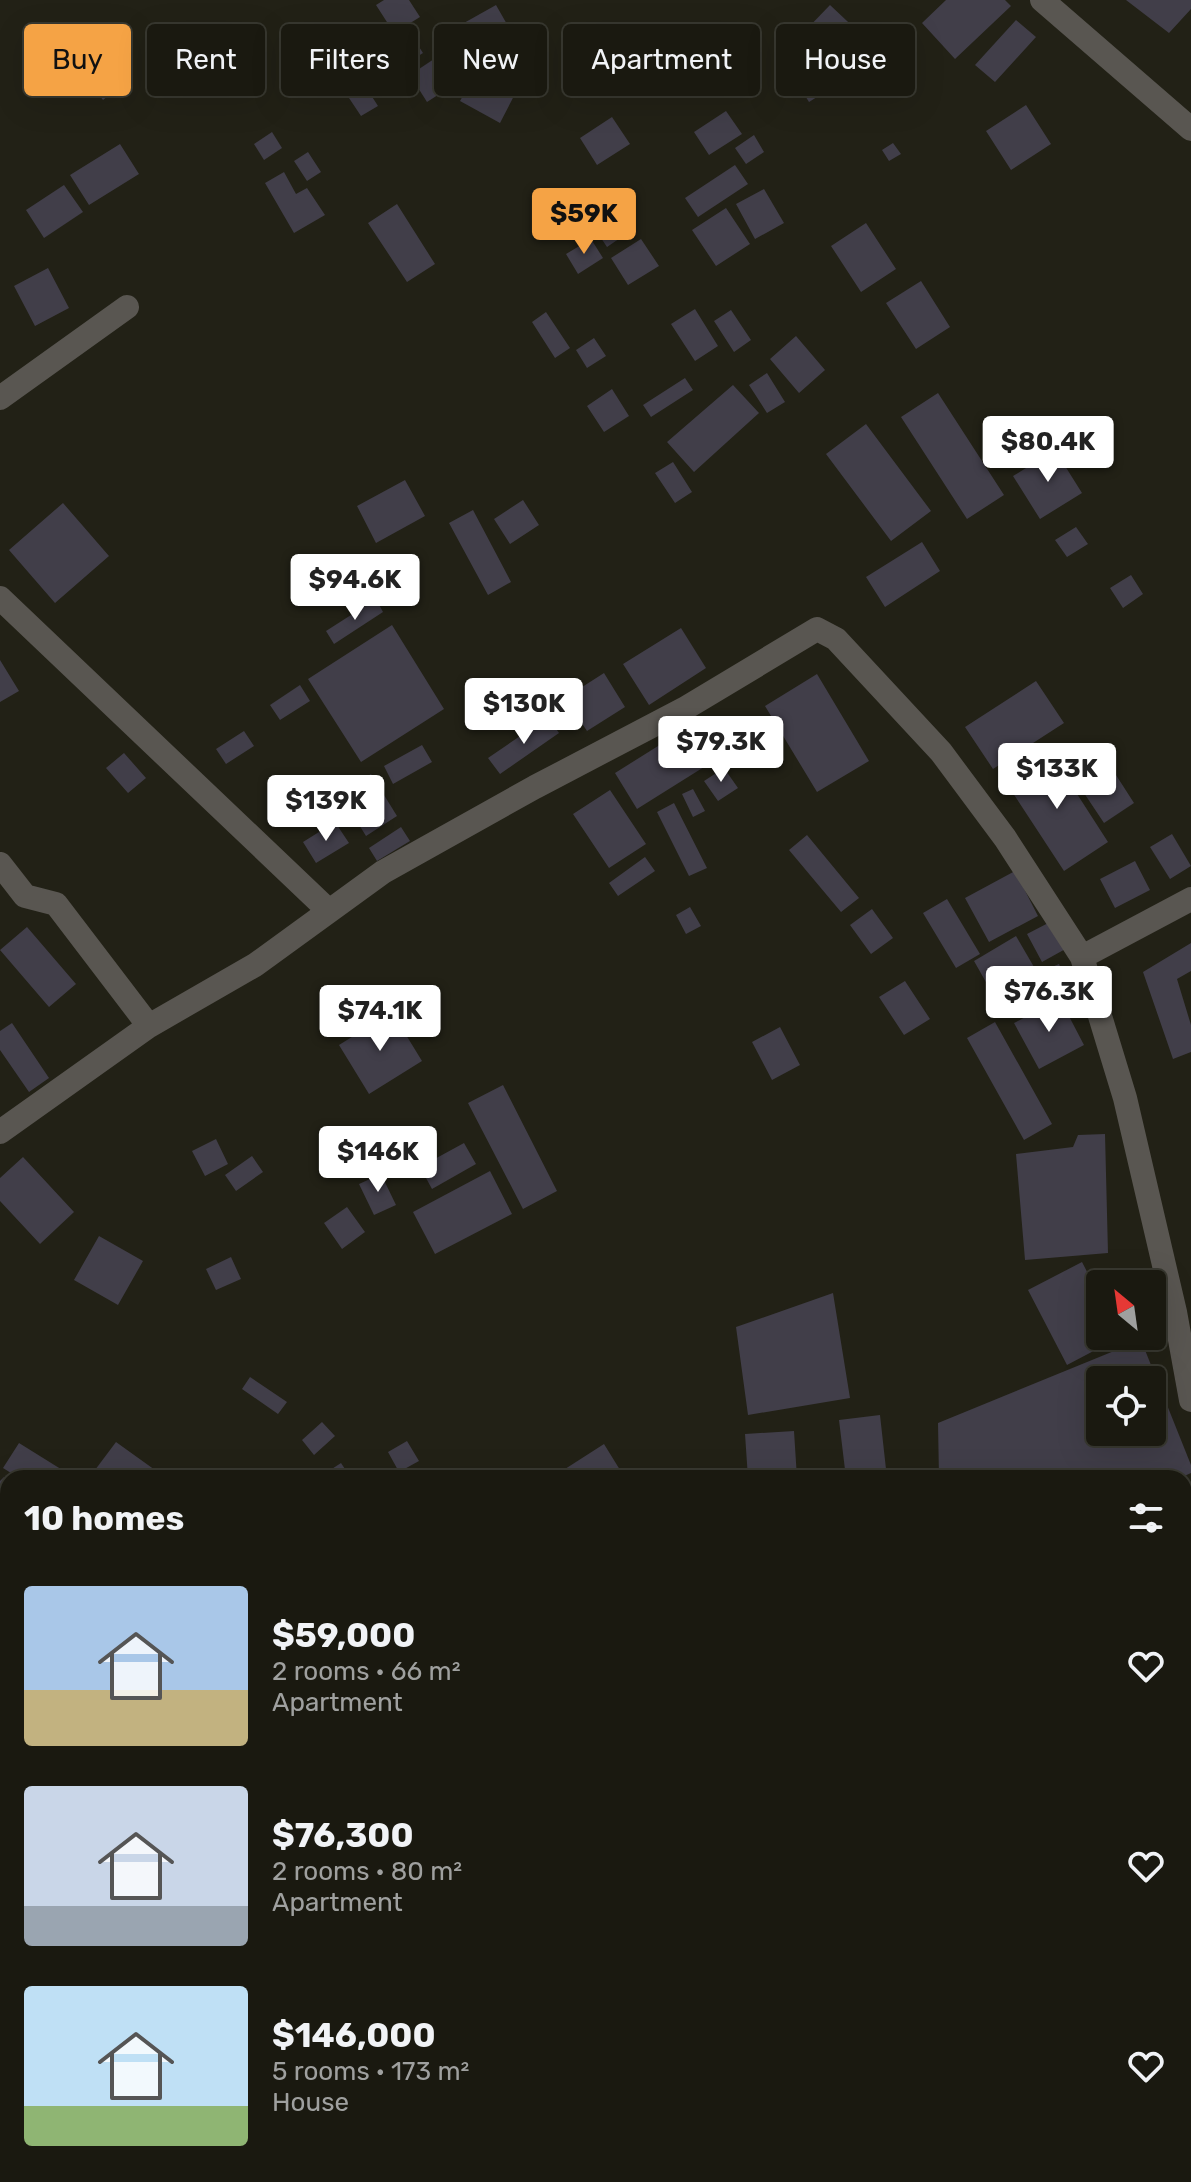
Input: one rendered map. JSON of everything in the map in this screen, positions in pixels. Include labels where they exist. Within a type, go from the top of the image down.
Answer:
[{"type":"street","points":[[1042,0],[1191,129]]},
{"type":"street","points":[[0,398],[127,307]]},
{"type":"street","points":[[0,598],[329,911]]},
{"type":"street","points":[[0,1132],[149,1026],[255,965],[383,872],[684,709],[817,629],[836,639],[941,752],[1005,838],[1082,957],[1125,1098],[1175,1312],[1191,1400]]},
{"type":"street","points":[[0,864],[25,896],[56,904],[149,1026]]},
{"type":"street","points":[[1082,957],[1191,899]]},
{"type":"building","points":[[384,0],[409,0],[420,17],[409,24],[388,24],[376,5]]},
{"type":"building","points":[[946,0],[1005,0],[1011,6],[955,59],[922,23]]},
{"type":"building","points":[[1126,0],[1191,0],[1191,9],[1169,33]]},
{"type":"building","points":[[496,5],[507,24],[462,24]]},
{"type":"building","points":[[830,5],[850,24],[812,24]]},
{"type":"building","points":[[1016,20],[1036,37],[995,82],[975,65]]},
{"type":"building","points":[[434,59],[436,96],[427,102],[418,88],[418,70]]},
{"type":"building","points":[[348,96],[372,96],[378,106],[361,116]]},
{"type":"building","points":[[463,96],[514,96],[500,123],[460,101]]},
{"type":"building","points":[[805,96],[819,96],[809,102]]},
{"type":"building","points":[[1026,105],[1051,144],[1011,170],[986,131]]},
{"type":"building","points":[[726,111],[742,134],[709,155],[694,132]]},
{"type":"building","points":[[612,117],[630,144],[597,165],[580,138]]},
{"type":"building","points":[[272,132],[282,148],[264,160],[254,144]]},
{"type":"building","points":[[754,135],[764,152],[746,164],[735,148]]},
{"type":"building","points":[[893,143],[901,154],[889,161],[882,150]]},
{"type":"building","points":[[120,144],[139,174],[89,205],[70,175]]},
{"type":"building","points":[[308,152],[321,172],[307,181],[294,161]]},
{"type":"building","points":[[735,165],[748,184],[698,217],[685,198]]},
{"type":"building","points":[[284,172],[296,194],[307,188],[325,215],[294,233],[265,183]]},
{"type":"building","points":[[64,185],[83,212],[44,238],[26,210]]},
{"type":"building","points":[[764,189],[784,223],[755,239],[736,204]]},
{"type":"building","points":[[397,204],[435,264],[407,282],[368,223]]},
{"type":"building","points":[[726,208],[750,244],[716,266],[692,230]]},
{"type":"building","points":[[612,213],[626,234],[607,247],[593,226]]},
{"type":"building","points":[[866,223],[896,269],[861,292],[831,246]]},
{"type":"building","points":[[591,239],[603,258],[578,274],[566,254]]},
{"type":"building","points":[[641,239],[659,266],[628,285],[611,258]]},
{"type":"building","points":[[48,268],[69,308],[35,326],[14,286]]},
{"type":"building","points":[[921,281],[950,327],[916,349],[886,303]]},
{"type":"building","points":[[695,309],[718,346],[695,361],[671,324]]},
{"type":"building","points":[[731,310],[751,340],[734,352],[714,321]]},
{"type":"building","points":[[546,312],[570,348],[555,358],[532,322]]},
{"type":"building","points":[[796,336],[825,370],[799,393],[770,359]]},
{"type":"building","points":[[594,338],[606,356],[587,368],[576,350]]},
{"type":"building","points":[[767,373],[785,402],[767,413],[749,385]]},
{"type":"building","points":[[685,378],[693,390],[651,417],[643,405]]},
{"type":"building","points":[[733,385],[759,413],[694,472],[667,442]]},
{"type":"building","points":[[612,389],[629,416],[604,432],[587,406]]},
{"type":"building","points":[[938,393],[1004,495],[967,519],[901,417]]},
{"type":"building","points":[[866,424],[931,511],[891,541],[826,454]]},
{"type":"building","points":[[1055,450],[1082,493],[1040,519],[1013,476]]},
{"type":"building","points":[[673,462],[692,492],[675,503],[655,473]]},
{"type":"building","points":[[405,480],[425,516],[376,543],[357,506]]},
{"type":"building","points":[[523,500],[539,525],[510,544],[494,519]]},
{"type":"building","points":[[63,503],[109,556],[55,603],[9,550]]},
{"type":"building","points":[[473,510],[511,582],[488,595],[449,523]]},
{"type":"building","points":[[1076,527],[1088,544],[1067,557],[1055,540]]},
{"type":"building","points":[[922,542],[940,571],[885,607],[866,577]]},
{"type":"building","points":[[1131,575],[1143,594],[1123,608],[1110,588]]},
{"type":"building","points":[[376,599],[383,612],[334,644],[326,631]]},
{"type":"building","points":[[392,625],[444,709],[361,762],[308,679]]},
{"type":"building","points":[[681,628],[706,668],[649,705],[623,664]]},
{"type":"building","points":[[0,660],[19,691],[0,702]]},
{"type":"building","points":[[604,673],[625,707],[587,731],[565,698]]},
{"type":"building","points":[[817,674],[869,761],[817,792],[765,706]]},
{"type":"building","points":[[1036,681],[1064,723],[993,769],[965,727]]},
{"type":"building","points":[[300,685],[310,701],[280,720],[270,705]]},
{"type":"building","points":[[548,717],[559,733],[500,774],[488,758]]},
{"type":"building","points":[[244,731],[254,746],[226,764],[216,749]]},
{"type":"building","points":[[682,731],[704,767],[637,809],[615,773]]},
{"type":"building","points":[[422,745],[432,762],[393,784],[384,766]]},
{"type":"building","points":[[1050,752],[1108,842],[1064,871],[1005,781]]},
{"type":"building","points":[[124,753],[146,778],[128,793],[106,768]]},
{"type":"building","points":[[1107,761],[1134,803],[1104,823],[1076,781]]},
{"type":"building","points":[[724,768],[738,788],[718,801],[704,781]]},
{"type":"building","points":[[371,774],[397,816],[366,836],[340,794]]},
{"type":"building","points":[[693,789],[705,811],[693,817],[682,794]]},
{"type":"building","points":[[610,790],[646,844],[609,868],[573,814]]},
{"type":"building","points":[[674,803],[707,868],[689,876],[657,812]]},
{"type":"building","points":[[335,822],[349,843],[316,863],[303,842]]},
{"type":"building","points":[[401,827],[410,841],[377,861],[369,848]]},
{"type":"building","points":[[1172,834],[1191,866],[1170,879],[1150,847]]},
{"type":"building","points":[[807,835],[859,898],[841,912],[789,850]]},
{"type":"building","points":[[645,857],[655,871],[618,896],[609,883]]},
{"type":"building","points":[[1135,861],[1150,890],[1115,908],[1100,879]]},
{"type":"building","points":[[1015,871],[1038,916],[989,942],[965,898]]},
{"type":"building","points":[[947,899],[980,954],[956,968],[923,913]]},
{"type":"building","points":[[690,907],[701,926],[686,934],[676,915]]},
{"type":"building","points":[[872,909],[893,938],[871,954],[850,925]]},
{"type":"building","points":[[1054,920],[1069,947],[1042,962],[1027,934]]},
{"type":"building","points":[[27,927],[76,984],[49,1007],[0,950]]},
{"type":"building","points":[[1016,936],[1034,967],[991,991],[974,961]]},
{"type":"building","points":[[1191,943],[1191,971],[1177,979],[1191,1025],[1191,1052],[1173,1059],[1143,972]]},
{"type":"building","points":[[1059,964],[1070,989],[1011,1015],[1000,989]]},
{"type":"building","points":[[905,981],[930,1019],[904,1035],[879,997]]},
{"type":"building","points":[[1060,999],[1084,1045],[1039,1069],[1014,1023]]},
{"type":"building","points":[[392,1012],[422,1061],[369,1094],[339,1045]]},
{"type":"building","points":[[995,1022],[1052,1124],[1024,1140],[967,1038]]},
{"type":"building","points":[[12,1023],[49,1078],[29,1092],[0,1050],[0,1031]]},
{"type":"building","points":[[780,1027],[800,1065],[772,1080],[752,1042]]},
{"type":"building","points":[[503,1085],[557,1191],[523,1209],[468,1103]]},
{"type":"building","points":[[1105,1134],[1108,1253],[1025,1260],[1016,1154],[1073,1147],[1078,1135]]},
{"type":"building","points":[[216,1139],[228,1164],[205,1176],[192,1151]]},
{"type":"building","points":[[464,1143],[476,1164],[432,1189],[420,1167]]},
{"type":"building","points":[[252,1156],[263,1172],[236,1191],[225,1175]]},
{"type":"building","points":[[23,1157],[74,1212],[40,1244],[0,1201],[0,1178]]},
{"type":"building","points":[[490,1171],[512,1214],[435,1254],[413,1212]]},
{"type":"building","points":[[381,1174],[396,1205],[374,1215],[359,1184]]},
{"type":"building","points":[[347,1207],[365,1232],[342,1249],[324,1223]]},
{"type":"building","points":[[99,1236],[143,1261],[118,1305],[74,1280]]},
{"type":"building","points":[[231,1257],[241,1279],[216,1290],[206,1269]]},
{"type":"building","points":[[1082,1262],[1086,1270],[1086,1350],[1095,1350],[1067,1365],[1028,1290]]},
{"type":"building","points":[[833,1293],[850,1398],[748,1415],[736,1327]]},
{"type":"building","points":[[1117,1350],[1145,1350],[1151,1366],[1086,1366],[1086,1446],[1166,1446],[1166,1402],[1191,1470],[939,1470],[938,1423]]},
{"type":"building","points":[[250,1377],[287,1402],[278,1414],[242,1389]]},
{"type":"building","points":[[880,1415],[886,1470],[845,1470],[839,1420]]},
{"type":"building","points":[[322,1422],[335,1436],[314,1455],[302,1440]]},
{"type":"building","points":[[794,1431],[796,1470],[747,1470],[745,1434]]},
{"type":"building","points":[[407,1441],[419,1461],[398,1470],[388,1452]]},
{"type":"building","points":[[116,1442],[155,1470],[95,1470]]},
{"type":"building","points":[[19,1443],[62,1470],[6,1470],[3,1468]]},
{"type":"building","points":[[604,1444],[620,1470],[563,1470]]},
{"type":"building","points":[[341,1463],[346,1470],[330,1470]]}]
